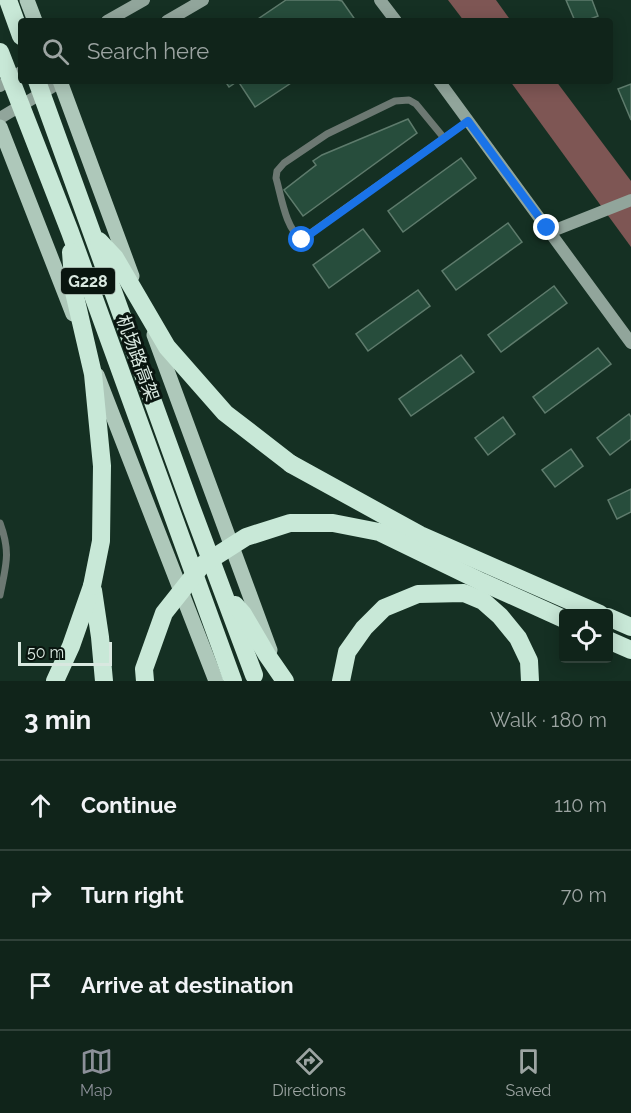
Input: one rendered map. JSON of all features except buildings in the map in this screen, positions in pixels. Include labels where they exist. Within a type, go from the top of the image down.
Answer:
[{"type":"highway","points":[[8,0],[18,28]]},
{"type":"highway","name":"机场路高架","points":[[0,51],[70,232],[233,681]]},
{"type":"highway","name":"机场路高架","points":[[38,84],[256,681]]},
{"type":"highway","points":[[55,681],[71,646],[92,586],[101,541],[102,466],[93,374],[74,292],[70,232]]},
{"type":"highway","points":[[92,233],[115,258],[167,347],[225,413],[291,464],[420,535],[589,609]]},
{"type":"highway","points":[[145,681],[144,669],[165,613],[202,565],[246,537],[290,523],[333,523],[379,532],[559,617]]},
{"type":"highway","points":[[220,585],[243,614],[283,681]]},
{"type":"highway","points":[[92,586],[104,681]]},
{"type":"highway","points":[[341,681],[347,652],[364,628],[384,608],[418,594],[464,593],[483,601],[500,616],[518,638],[529,662],[530,681]]},
{"type":"highway","points":[[613,619],[631,627]]},
{"type":"highway","points":[[613,642],[631,650]]},
{"type":"main road","points":[[27,0],[34,18]]},
{"type":"main road","points":[[62,84],[283,681]]},
{"type":"main road","points":[[0,127],[216,681]]},
{"type":"street","points":[[112,18],[144,0]]},
{"type":"street","points":[[172,18],[203,0]]},
{"type":"street","points":[[380,0],[394,18]]},
{"type":"street","points":[[0,86],[18,74]]},
{"type":"street","points":[[0,118],[56,84]]},
{"type":"street","points":[[442,84],[631,343]]},
{"type":"street","points":[[550,232],[631,200]]},
{"type":"lane","points":[[444,138],[416,104],[409,100],[395,101],[327,134],[284,163],[277,171],[276,178],[290,227],[302,240],[468,121]]},
{"type":"lane","points":[[0,523],[8,549],[0,594]]},
{"type":"shaded area","points":[[448,0],[496,0],[509,18],[462,18]]},
{"type":"shaded area","points":[[512,84],[558,84],[631,181],[631,247]]},
{"type":"route","points":[[302,240],[468,121],[547,228]]}]
